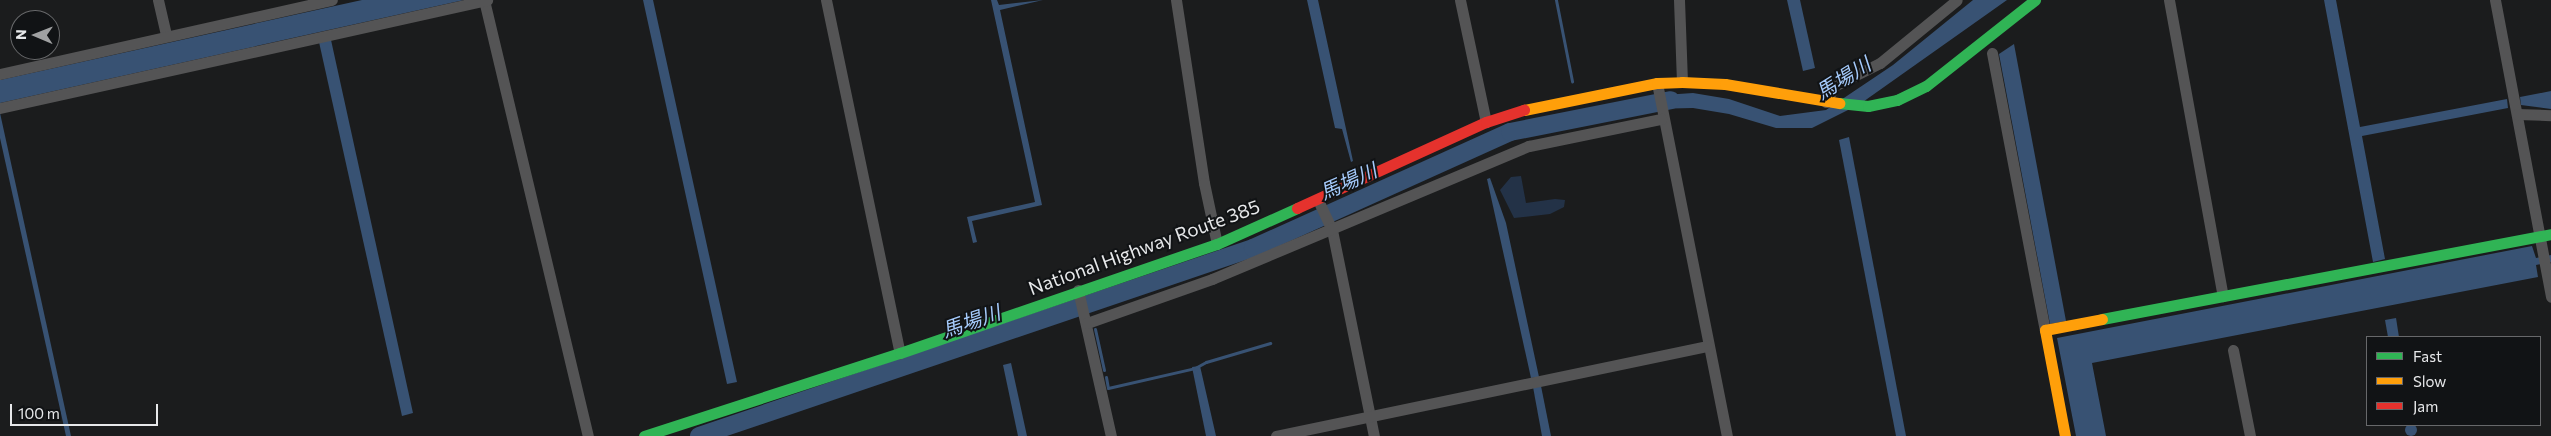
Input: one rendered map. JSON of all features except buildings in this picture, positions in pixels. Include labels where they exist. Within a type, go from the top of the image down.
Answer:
[{"type":"main road","name":"National Highway Route 385","points":[[644,436],[1079,294],[1217,244],[1319,203],[1486,122],[1531,108],[1682,82],[1725,84],[1826,102],[1868,106],[1897,100],[1926,86],[2035,0]]},
{"type":"main road","points":[[2065,436],[2044,330],[2545,235]]},
{"type":"street","points":[[158,0],[166,36]]},
{"type":"street","points":[[0,74],[332,0]]},
{"type":"street","points":[[0,108],[485,0],[588,436]]},
{"type":"street","points":[[826,0],[900,353]]},
{"type":"street","points":[[1176,0],[1204,183],[1217,244]]},
{"type":"street","points":[[1460,0],[1486,122]]},
{"type":"street","points":[[1679,0],[1682,82]]},
{"type":"street","points":[[1826,102],[1834,86],[1880,63],[1957,0]]},
{"type":"street","points":[[2169,0],[2222,296]]},
{"type":"street","points":[[2495,0],[2517,114],[2545,235],[2544,260],[2550,283],[2551,297]]},
{"type":"street","points":[[1992,53],[2044,330]]},
{"type":"street","points":[[1657,87],[1661,116],[1727,436]]},
{"type":"street","points":[[2517,114],[2551,115]]},
{"type":"street","points":[[1086,321],[1204,282],[1482,164],[1529,146],[1661,116]]},
{"type":"street","points":[[1319,203],[1331,229],[1374,436]]},
{"type":"street","points":[[1079,294],[1111,436]]},
{"type":"street","points":[[1276,436],[1708,346]]},
{"type":"street","points":[[2233,350],[2250,436]]},
{"type":"shaded area","points":[[362,0],[464,0],[0,103],[0,80]]},
{"type":"shaded area","points":[[643,0],[653,0],[737,382],[727,384]]},
{"type":"shaded area","points":[[991,0],[997,0],[999,5],[1043,0],[1000,10],[1042,205],[972,221],[977,242],[973,243],[967,217],[1035,202]]},
{"type":"shaded area","points":[[1307,0],[1318,0],[1353,161],[1351,162],[1342,129],[1335,128]]},
{"type":"shaded area","points":[[1787,0],[1800,0],[1815,68],[1803,71]]},
{"type":"shaded area","points":[[1973,0],[2007,0],[1860,104],[1812,128],[1776,128],[1729,114],[1693,108],[1650,109],[1649,96],[1693,93],[1729,99],[1780,116],[1826,110],[1893,65]]},
{"type":"shaded area","points":[[2324,0],[2336,0],[2360,127],[2507,99],[2508,108],[2362,136],[2385,259],[2373,262]]},
{"type":"shaded area","points":[[331,40],[413,413],[402,416],[319,42]]},
{"type":"shaded area","points":[[2014,44],[2066,321],[2050,324],[1999,54]]},
{"type":"shaded area","points":[[2551,91],[2551,109],[2521,105],[2520,97]]},
{"type":"shaded area","points":[[0,113],[71,436],[66,436],[0,138]]},
{"type":"shaded area","points":[[1849,137],[1906,436],[1896,436],[1839,140]]},
{"type":"shaded area","points":[[1521,176],[1526,203],[1555,199],[1565,200],[1564,207],[1550,214],[1514,218],[1500,190],[1511,177]]},
{"type":"shaded area","points":[[1490,178],[1506,223],[1539,377],[1531,378],[1487,179]]},
{"type":"shaded area","points":[[2532,246],[2536,258],[2551,255],[2551,262],[2536,265],[2538,277],[2092,363],[2106,436],[2076,436],[2057,338]]},
{"type":"shaded area","points":[[2396,318],[2399,336],[2388,336],[2385,320]]},
{"type":"shaded area","points":[[1011,363],[1027,436],[1018,436],[1003,365]]},
{"type":"shaded area","points":[[1200,366],[1216,436],[1206,436],[1192,367]]},
{"type":"shaded area","points":[[1541,386],[1551,436],[1542,436],[1533,387]]},
{"type":"shaded area","points":[[2406,426],[2416,426],[2416,435],[2406,435]]},
{"type":"waterway","points":[[1556,0],[1572,81]]},
{"type":"waterway","name":"馬場川","points":[[699,436],[1253,248],[1510,132],[1671,100]]},
{"type":"waterway","points":[[1095,329],[1104,370]]},
{"type":"waterway","points":[[1106,377],[1108,388],[1195,368],[1206,362],[1270,343]]},
{"type":"traffic: fast","points":[[1839,103],[1868,106],[1897,100],[1926,86],[2035,0]]},
{"type":"traffic: fast","points":[[644,436],[900,353],[1217,244],[1297,208]]},
{"type":"traffic: fast","points":[[2102,319],[2551,234]]},
{"type":"traffic: slow","points":[[1524,110],[1657,83],[1682,82],[1725,84],[1839,103]]},
{"type":"traffic: slow","points":[[2065,436],[2045,330],[2102,319]]},
{"type":"traffic: jam","points":[[1297,208],[1486,122],[1524,110]]}]
